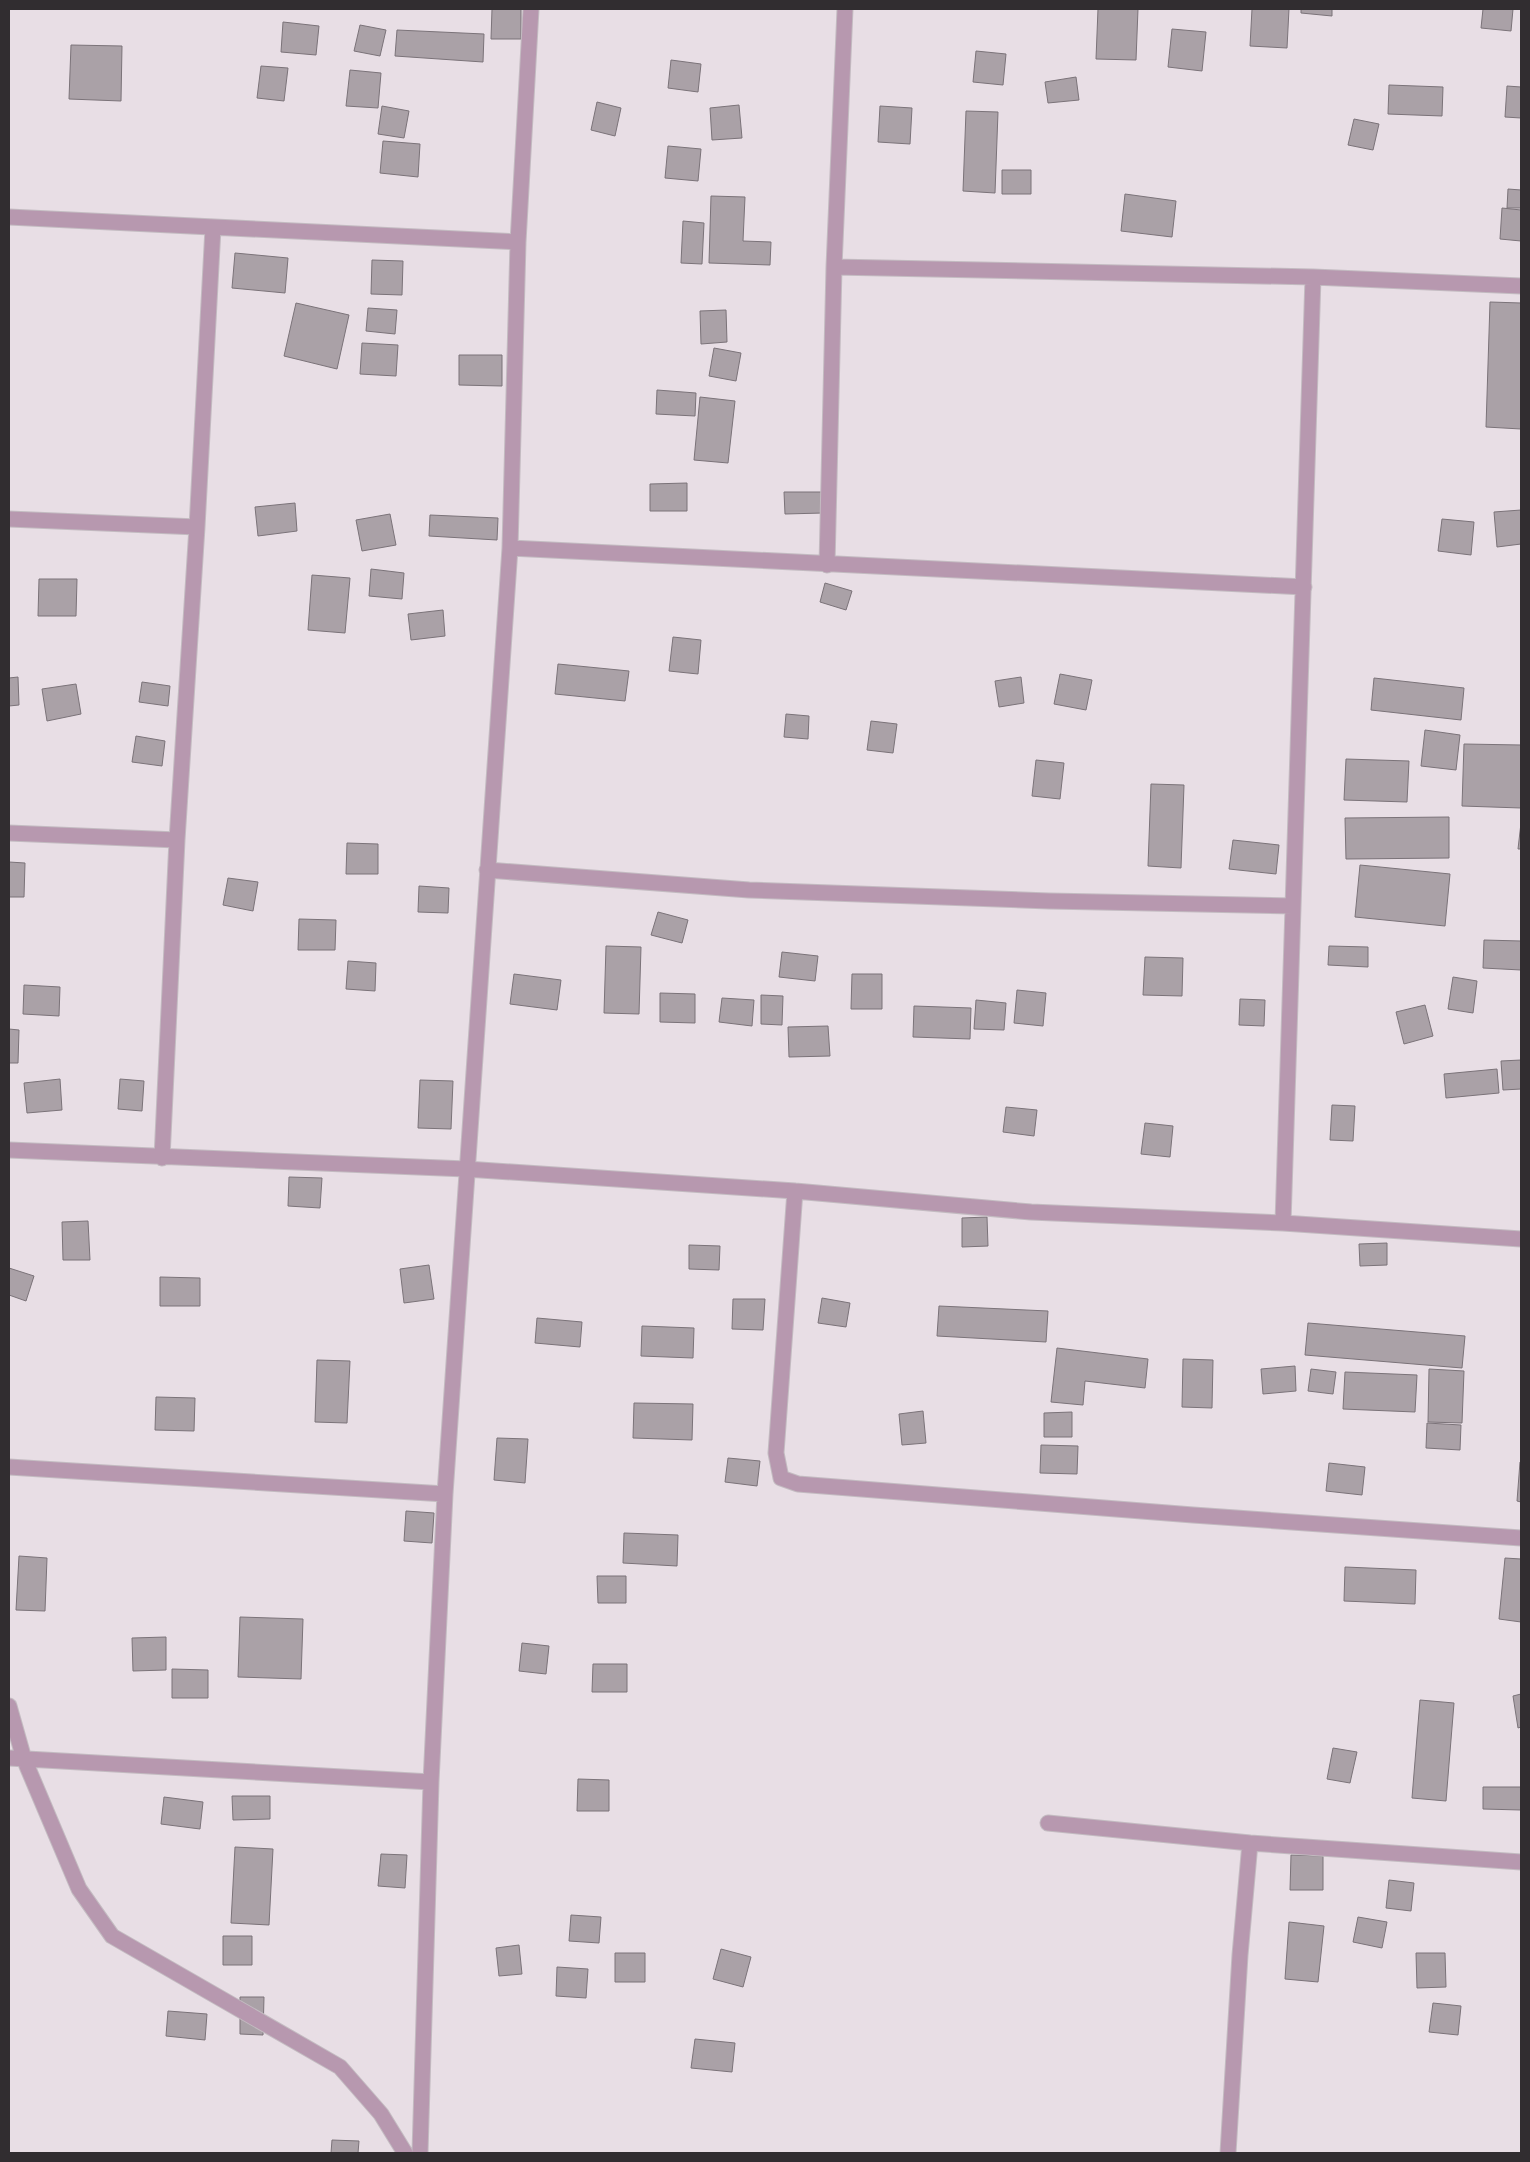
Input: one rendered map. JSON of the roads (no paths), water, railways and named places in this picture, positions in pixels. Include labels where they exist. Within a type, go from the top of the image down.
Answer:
[{"type":"street","points":[[420,2153],[431,1782],[445,1494],[510,548],[518,242],[531,9]]},
{"type":"street","points":[[827,565],[834,267],[845,9]]},
{"type":"street","points":[[9,217],[518,242]]},
{"type":"street","points":[[162,1158],[176,840],[197,527],[213,228]]},
{"type":"street","points":[[834,267],[1313,277],[1521,286]]},
{"type":"street","points":[[1283,1223],[1313,277]]},
{"type":"street","points":[[9,519],[197,527]]},
{"type":"street","points":[[510,548],[1304,587]]},
{"type":"street","points":[[9,834],[176,840]]},
{"type":"street","points":[[487,870],[749,890],[1048,901],[1293,906]]},
{"type":"street","points":[[9,1150],[466,1170],[795,1191],[1031,1212],[1283,1223],[1521,1239]]},
{"type":"street","points":[[795,1191],[776,1453],[781,1478],[798,1484],[808,1485],[1203,1516],[1521,1538]]},
{"type":"street","points":[[9,1467],[445,1494]]},
{"type":"street","points":[[9,1706],[16,1759],[79,1889],[112,1936],[340,2067],[381,2114],[406,2153]]},
{"type":"street","points":[[16,1759],[431,1782]]},
{"type":"street","points":[[1048,1823],[1250,1843],[1521,1862]]},
{"type":"street","points":[[1228,2153],[1240,1955],[1250,1843]]}]
